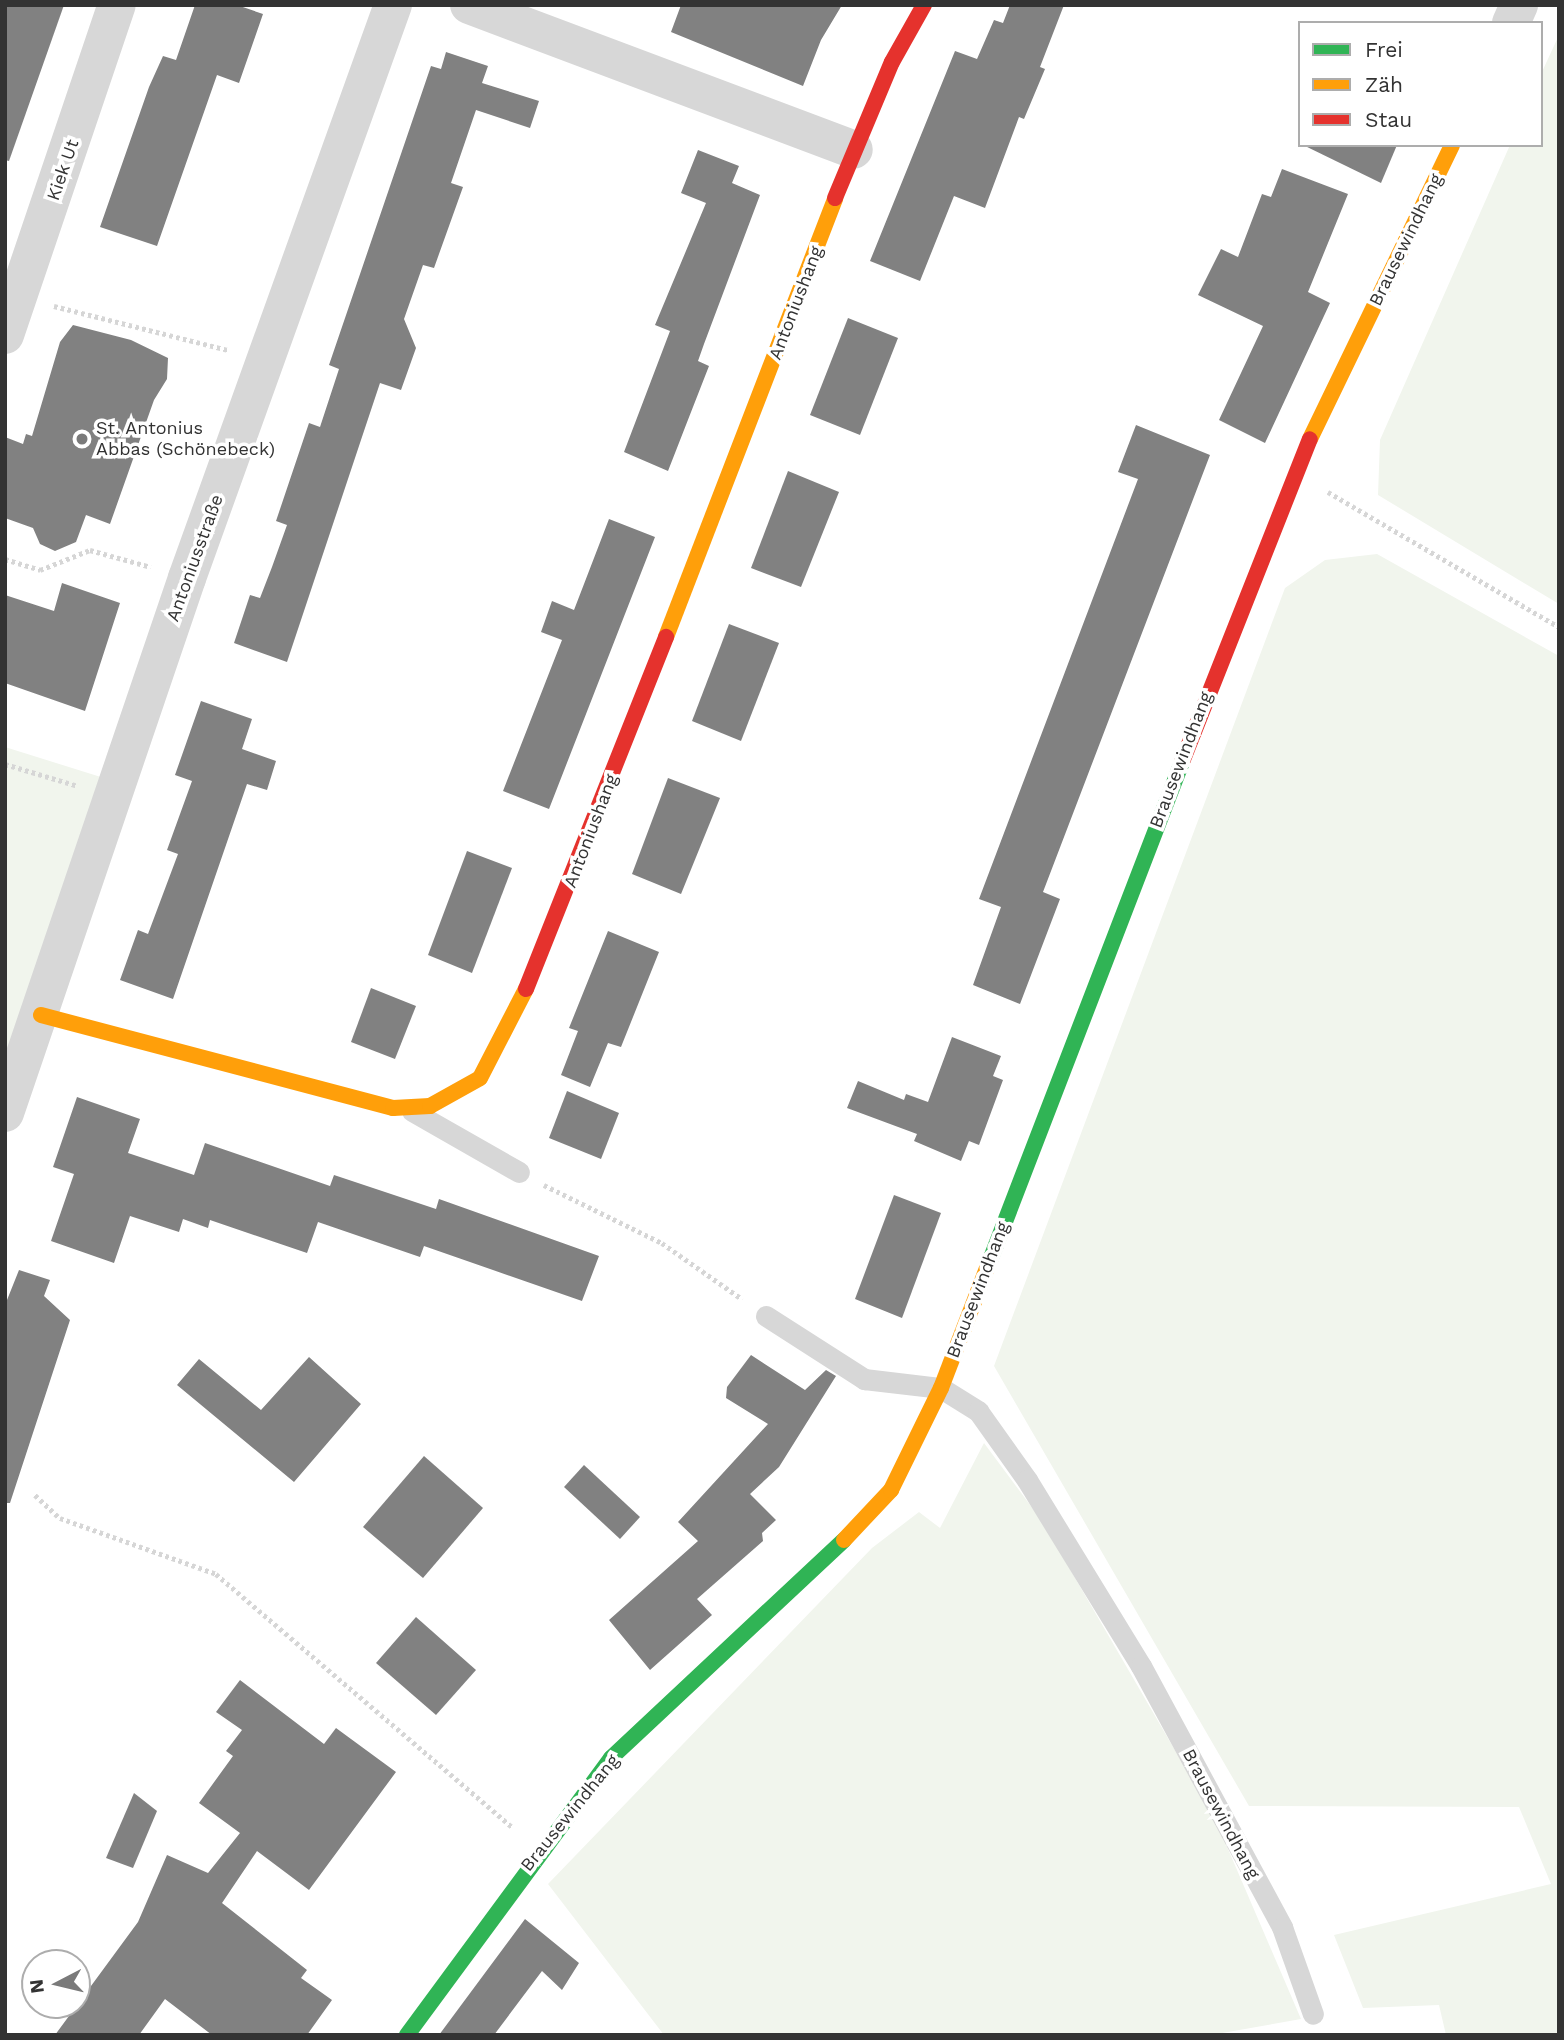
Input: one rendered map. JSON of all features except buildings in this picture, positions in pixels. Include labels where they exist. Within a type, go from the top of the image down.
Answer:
[{"type":"street","name":"Kiek Ut","points":[[5,335],[117,5]]},
{"type":"street","name":"Antoniusstraße","points":[[5,1113],[41,1015],[187,578],[393,5]]},
{"type":"street","points":[[469,5],[853,150]]},
{"type":"street","name":"Antoniushang","points":[[41,1015],[369,1104],[409,1109],[454,1096],[480,1078],[500,1048],[572,881],[853,150],[892,62],[924,5]]},
{"type":"street","points":[[1512,21],[1519,5]]},
{"type":"street","name":"Brausewindhang","points":[[407,2035],[538,1850],[611,1758],[862,1525],[891,1490],[941,1388],[1294,472],[1451,147]]},
{"type":"lane","points":[[409,1109],[519,1172]]},
{"type":"lane","points":[[766,1316],[864,1379],[941,1388]]},
{"type":"lane","name":"Brausewindhang","points":[[941,1388],[978,1411],[1013,1460],[1141,1666],[1282,1927],[1313,2014]]},
{"type":"path","points":[[19,298],[230,350]]},
{"type":"path","points":[[1294,472],[1559,627]]},
{"type":"path","points":[[5,559],[40,570],[90,550],[187,578]]},
{"type":"path","points":[[5,764],[113,797]]},
{"type":"path","points":[[519,1172],[662,1243],[766,1316]]},
{"type":"path","points":[[35,1495],[60,1518],[216,1574],[538,1850]]},
{"type":"shaded area","points":[[1559,35],[1559,604],[1378,495],[1380,440],[1509,147],[1543,147],[1543,70]]},
{"type":"shaded area","points":[[1377,554],[1559,656],[1559,2035],[1446,2035],[1439,2005],[1363,2008],[1334,1935],[1551,1884],[1519,1807],[1249,1806],[994,1366],[1285,588],[1325,560]]},
{"type":"shaded area","points":[[5,747],[104,778],[5,1061]]},
{"type":"shaded area","points":[[984,1443],[1042,1521],[1216,1821],[1301,2019],[1211,2035],[664,2035],[548,1884],[872,1548],[919,1512],[940,1528]]},
{"type":"traffic: fast","points":[[991,1258],[1182,762]]},
{"type":"traffic: fast","points":[[407,2035],[611,1758],[844,1540]]},
{"type":"traffic: slow","points":[[1310,439],[1451,147]]},
{"type":"traffic: slow","points":[[666,637],[835,198]]},
{"type":"traffic: slow","points":[[41,1015],[393,1108],[430,1106],[480,1078],[526,989]]},
{"type":"traffic: slow","points":[[844,1540],[891,1490],[941,1388],[991,1258]]},
{"type":"traffic: jam","points":[[835,198],[892,62],[924,5]]},
{"type":"traffic: jam","points":[[1182,762],[1310,439]]},
{"type":"traffic: jam","points":[[526,989],[666,637]]},
{"type":"place","name":"St. Antonius Abbas (Schönebeck)","points":[[82,439]]}]
